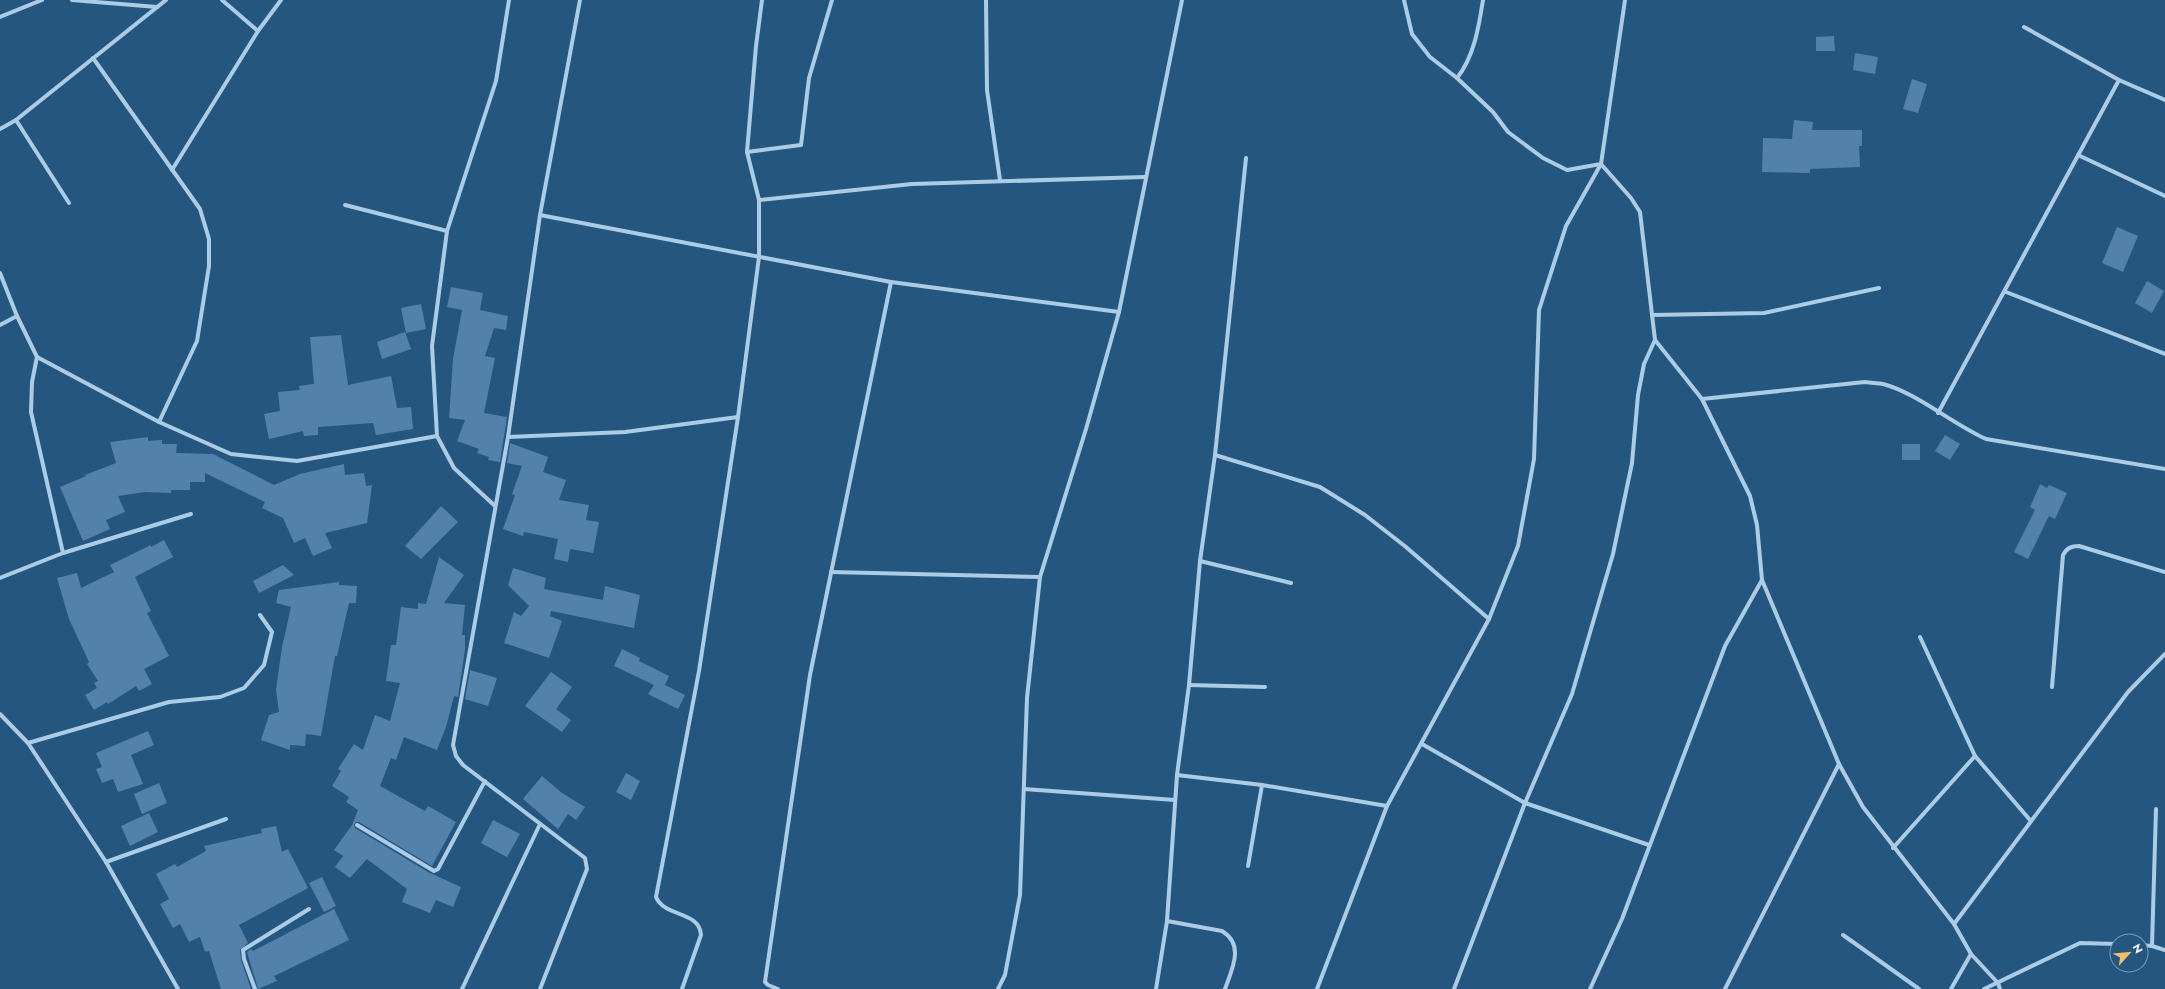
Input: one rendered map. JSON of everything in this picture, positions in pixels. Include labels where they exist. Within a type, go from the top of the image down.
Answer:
[{"type":"street","points":[[0,17],[42,0]]},
{"type":"street","points":[[72,0],[156,7]]},
{"type":"street","points":[[0,129],[16,120],[166,0]]},
{"type":"street","points":[[222,0],[258,31]]},
{"type":"street","points":[[172,170],[258,31],[280,0]]},
{"type":"street","points":[[495,506],[454,468],[437,436],[432,346],[447,231],[496,81],[509,0]]},
{"type":"street","points":[[540,989],[587,869],[587,864],[584,858],[463,765],[456,756],[453,745],[508,437],[540,215],[580,0]]},
{"type":"street","points":[[682,989],[701,935],[701,927],[696,922],[662,906],[656,897],[699,671],[738,417],[759,256],[759,200],[747,152],[756,46],[762,0]]},
{"type":"street","points":[[747,152],[800,145],[809,78],[832,0]]},
{"type":"street","points":[[986,0],[987,90],[1000,180]]},
{"type":"street","points":[[998,989],[1005,975],[1020,895],[1026,698],[1040,577],[1086,429],[1119,312],[1145,177],[1182,0]]},
{"type":"street","points":[[1404,0],[1412,34],[1430,57],[1457,78],[1493,112],[1508,132],[1542,158],[1567,170],[1601,164]]},
{"type":"street","points":[[1457,78],[1465,68],[1474,43],[1483,0]]},
{"type":"street","points":[[1317,989],[1387,806],[1489,619],[1518,546],[1534,459],[1538,310],[1566,226],[1601,164],[1625,0]]},
{"type":"street","points":[[2024,28],[2119,80],[2165,100]]},
{"type":"street","points":[[93,58],[200,209],[209,239],[209,266],[197,341],[159,422]]},
{"type":"street","points":[[1938,413],[2006,292],[2119,80]]},
{"type":"street","points":[[16,120],[69,203]]},
{"type":"street","points":[[2078,155],[2165,196]]},
{"type":"street","points":[[1156,989],[1167,921],[1177,775],[1189,685],[1200,561],[1215,455],[1246,158]]},
{"type":"street","points":[[1454,989],[1525,803],[1572,694],[1613,554],[1632,463],[1638,395],[1644,364],[1655,340],[1640,212],[1631,198],[1601,164]]},
{"type":"street","points":[[759,200],[912,184],[1000,180],[1145,177]]},
{"type":"street","points":[[345,205],[447,231]]},
{"type":"street","points":[[540,215],[891,282],[1119,312]]},
{"type":"street","points":[[0,273],[17,316],[38,357],[159,422],[231,454],[297,461],[437,436]]},
{"type":"street","points":[[778,989],[768,985],[765,982],[810,675],[891,282]]},
{"type":"street","points":[[1652,315],[1764,313],[1879,288]]},
{"type":"street","points":[[2006,292],[2165,354]]},
{"type":"street","points":[[0,325],[17,316]]},
{"type":"street","points":[[1655,340],[1702,399],[1750,496],[1757,525],[1762,580],[1839,764],[1863,807],[1893,848],[1954,924],[1971,954],[1998,983],[2000,989]]},
{"type":"street","points":[[38,357],[32,382],[31,412],[62,553]]},
{"type":"street","points":[[1702,399],[1865,382],[1883,384],[1901,391],[1968,431],[1986,439],[2165,469]]},
{"type":"street","points":[[508,437],[625,432],[738,417]]},
{"type":"street","points":[[1215,455],[1320,487],[1371,519],[1489,619]]},
{"type":"street","points":[[0,578],[62,553],[191,514]]},
{"type":"street","points":[[2052,687],[2063,555],[2067,549],[2073,546],[2079,546],[2165,572]]},
{"type":"street","points":[[1200,561],[1291,583]]},
{"type":"street","points":[[831,572],[1040,577]]},
{"type":"street","points":[[1590,989],[1622,919],[1649,844],[1725,646],[1762,580]]},
{"type":"street","points":[[28,743],[169,702],[220,697],[244,688],[264,665],[272,632],[260,615]]},
{"type":"street","points":[[1920,637],[1976,756],[2030,820]]},
{"type":"street","points":[[1954,924],[2030,820],[2128,692],[2165,654]]},
{"type":"street","points":[[1189,685],[1265,687]]},
{"type":"street","points":[[0,714],[28,743],[106,862],[178,989]]},
{"type":"street","points":[[1422,744],[1525,803],[1649,844]]},
{"type":"street","points":[[1893,848],[1976,756]]},
{"type":"street","points":[[1725,989],[1839,764]]},
{"type":"street","points":[[1177,775],[1262,785],[1387,806]]},
{"type":"street","points":[[357,825],[434,871],[438,869],[485,781]]},
{"type":"street","points":[[1248,866],[1262,785]]},
{"type":"street","points":[[1024,789],[1175,800]]},
{"type":"street","points":[[2152,946],[2156,809]]},
{"type":"street","points":[[106,862],[226,819]]},
{"type":"street","points":[[462,989],[540,824]]},
{"type":"street","points":[[255,989],[244,959],[243,950],[309,909]]},
{"type":"street","points":[[1167,921],[1222,931],[1228,935],[1236,950],[1234,964],[1225,989]]},
{"type":"street","points":[[1843,935],[1919,989]]},
{"type":"street","points":[[1984,989],[2080,943],[2109,944]]},
{"type":"street","points":[[2149,946],[2165,950]]},
{"type":"street","points":[[1952,989],[1971,954]]},
{"type":"building","points":[[1834,36],[1835,51],[1816,51],[1816,37]]},
{"type":"building","points":[[1855,53],[1878,57],[1875,74],[1853,70]]},
{"type":"building","points":[[1912,79],[1927,84],[1918,113],[1903,109]]},
{"type":"building","points":[[1794,120],[1813,122],[1812,130],[1862,130],[1862,146],[1859,146],[1860,167],[1810,169],[1810,173],[1762,172],[1763,138],[1792,139]]},
{"type":"building","points":[[2117,227],[2138,236],[2123,272],[2102,263]]},
{"type":"building","points":[[2147,281],[2164,291],[2152,313],[2135,303]]},
{"type":"building","points":[[451,287],[483,293],[480,310],[508,316],[506,330],[494,328],[485,356],[495,358],[484,413],[507,417],[500,462],[488,460],[489,457],[477,453],[479,449],[457,441],[465,420],[449,418],[453,359],[462,310],[447,307]]},
{"type":"building","points":[[421,304],[426,329],[406,333],[401,308]]},
{"type":"building","points":[[405,332],[411,349],[382,359],[377,342]]},
{"type":"building","points":[[341,335],[348,385],[391,376],[397,408],[411,407],[413,429],[376,435],[373,423],[318,427],[318,435],[304,436],[303,431],[269,439],[264,414],[280,411],[278,392],[300,390],[299,386],[314,384],[310,337]]},
{"type":"building","points":[[1945,435],[1960,444],[1950,460],[1935,451]]},
{"type":"building","points":[[148,437],[148,441],[162,440],[162,444],[177,444],[176,453],[213,454],[274,485],[300,474],[344,464],[345,475],[364,473],[366,486],[372,485],[367,523],[325,533],[332,548],[313,556],[305,538],[294,543],[283,518],[262,508],[265,502],[205,473],[205,482],[190,482],[190,490],[171,490],[171,493],[145,492],[118,496],[125,512],[106,520],[110,529],[83,541],[60,487],[116,463],[110,442]]},
{"type":"building","points":[[510,443],[548,457],[543,472],[566,480],[559,500],[589,505],[586,520],[599,522],[593,553],[570,549],[568,562],[554,559],[558,539],[524,532],[523,536],[503,529],[515,495],[512,494],[522,466],[507,463]]},
{"type":"building","points":[[1902,444],[1920,444],[1920,460],[1902,460]]},
{"type":"building","points":[[2040,484],[2047,488],[2049,485],[2067,493],[2055,519],[2049,516],[2028,559],[2014,552],[2035,510],[2030,507]]},
{"type":"building","points":[[441,506],[458,522],[421,559],[405,546]]},
{"type":"building","points":[[164,540],[173,557],[135,577],[151,611],[147,613],[169,656],[144,669],[152,684],[139,691],[136,686],[108,704],[107,702],[94,710],[85,695],[97,688],[94,683],[98,681],[87,664],[89,662],[69,619],[57,578],[77,573],[81,588],[114,572],[110,565]]},
{"type":"building","points":[[439,557],[464,575],[444,603],[465,605],[462,635],[465,635],[465,649],[458,697],[454,696],[446,727],[437,750],[404,737],[396,760],[391,758],[380,786],[425,811],[428,806],[456,822],[432,866],[359,822],[356,822],[354,825],[355,828],[428,872],[461,887],[453,907],[436,900],[430,913],[402,902],[407,889],[367,859],[350,878],[335,867],[343,856],[334,850],[352,825],[358,810],[346,802],[349,797],[332,786],[341,771],[338,769],[354,744],[363,750],[375,715],[390,721],[400,683],[386,681],[391,645],[396,645],[401,607],[418,609],[418,603],[426,604]]},
{"type":"building","points":[[283,565],[294,575],[259,593],[253,581]]},
{"type":"building","points":[[513,568],[546,578],[544,589],[603,600],[605,586],[640,595],[634,628],[551,611],[550,616],[562,621],[549,658],[504,643],[514,612],[521,616],[529,606],[508,585]]},
{"type":"building","points":[[339,582],[339,585],[357,586],[356,603],[349,603],[337,656],[335,656],[321,736],[306,734],[305,746],[290,745],[290,750],[261,740],[269,715],[279,712],[276,690],[282,647],[291,607],[276,603],[279,590]]},
{"type":"building","points":[[622,649],[640,658],[639,661],[669,676],[665,685],[685,695],[678,709],[648,694],[654,685],[614,666]]},
{"type":"building","points":[[470,670],[497,678],[488,706],[465,699]]},
{"type":"building","points":[[551,672],[572,687],[556,709],[571,720],[562,732],[525,706]]},
{"type":"building","points":[[148,731],[154,745],[131,755],[143,784],[118,792],[113,779],[102,783],[96,769],[102,767],[96,753]]},
{"type":"building","points":[[626,773],[640,781],[631,800],[616,792]]},
{"type":"building","points":[[542,776],[562,793],[585,807],[576,820],[568,814],[558,829],[523,799]]},
{"type":"building","points":[[159,783],[167,803],[142,814],[134,794]]},
{"type":"building","points":[[149,813],[158,832],[130,846],[121,826]]},
{"type":"building","points":[[493,820],[520,834],[507,857],[481,843]]},
{"type":"building","points":[[276,826],[282,852],[288,849],[308,888],[239,925],[248,943],[240,950],[241,960],[251,989],[221,989],[209,951],[205,952],[200,937],[189,942],[180,924],[173,928],[160,904],[169,899],[156,874],[175,864],[177,867],[206,851],[204,846],[262,833],[261,829]]},
{"type":"building","points":[[322,877],[336,906],[324,912],[309,883]]},
{"type":"building","points":[[334,909],[349,940],[274,976],[277,981],[258,989],[247,952],[251,949],[253,951]]}]
